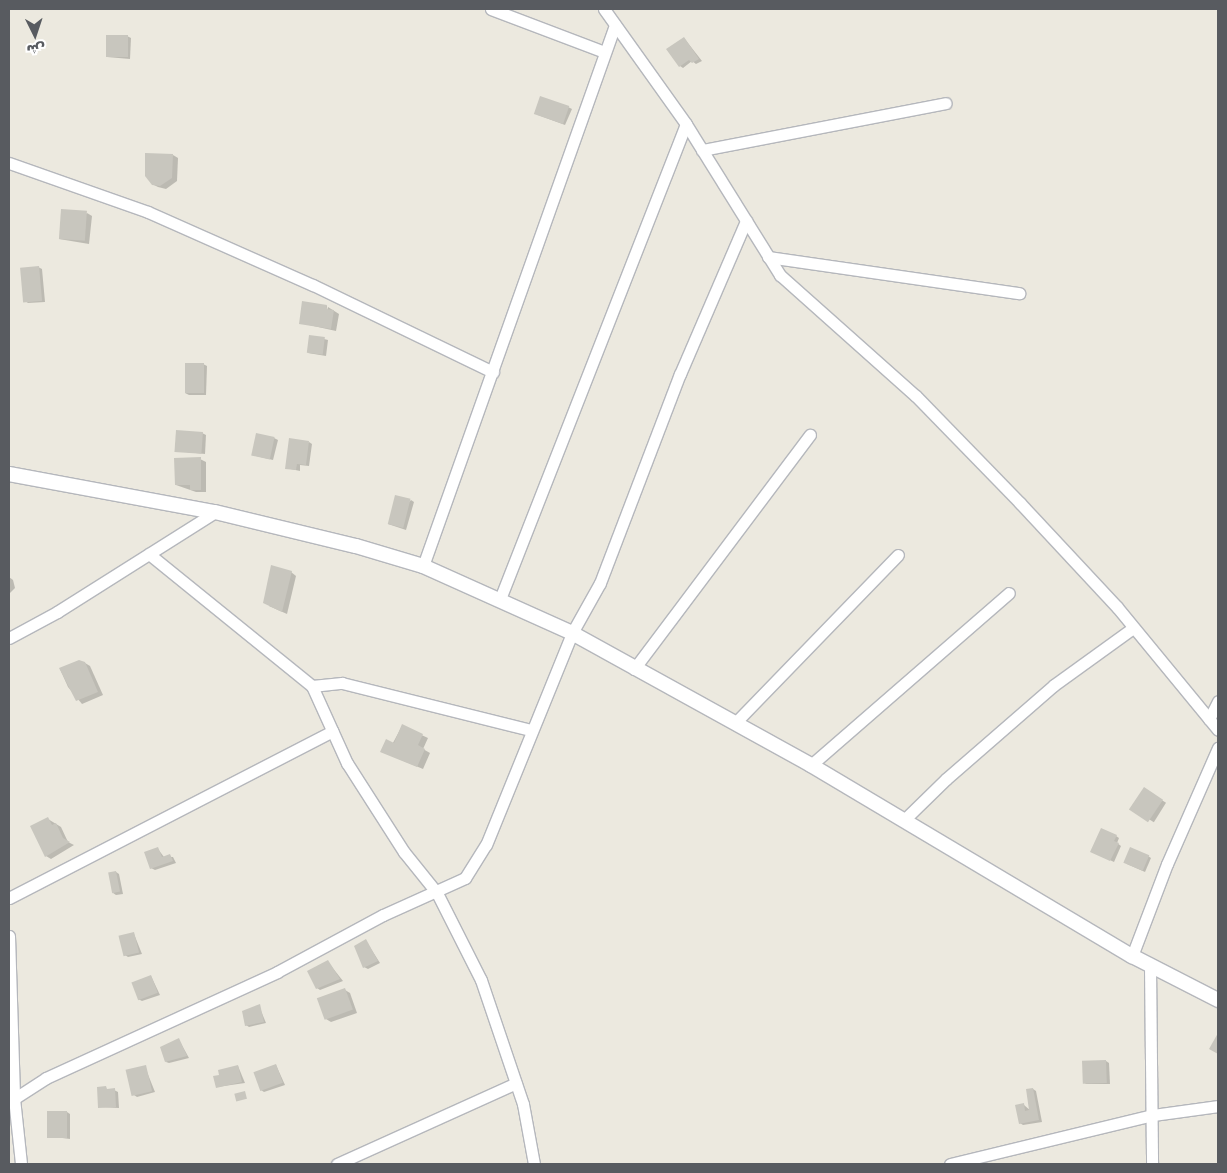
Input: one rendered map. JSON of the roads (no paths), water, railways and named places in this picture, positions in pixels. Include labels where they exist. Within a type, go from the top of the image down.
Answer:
[{"type":"street","points":[[491,9],[604,52]]},
{"type":"street","points":[[604,9],[686,124],[768,257],[799,293],[916,396],[1069,554],[1218,730]]},
{"type":"street","points":[[423,566],[615,25]]},
{"type":"street","points":[[702,150],[945,103]]},
{"type":"street","points":[[500,600],[686,124]]},
{"type":"street","points":[[9,163],[148,212],[313,284],[493,372]]},
{"type":"street","points":[[11,1100],[112,1046],[236,992],[383,915],[436,893],[465,878],[477,863],[530,730],[572,633],[600,583],[680,374],[746,221]]},
{"type":"street","points":[[768,257],[1018,293]]},
{"type":"street","points":[[634,669],[810,435]]},
{"type":"street","points":[[9,474],[215,512],[356,546],[423,566],[572,633],[634,669],[811,765],[1132,956],[1218,1000]]},
{"type":"street","points":[[9,638],[57,612],[215,512]]},
{"type":"street","points":[[149,554],[312,686],[347,763],[376,811],[436,893],[481,980],[527,1120],[534,1164]]},
{"type":"street","points":[[735,723],[898,555]]},
{"type":"street","points":[[811,765],[1009,592]]},
{"type":"street","points":[[904,820],[946,779],[1054,684],[1133,628]]},
{"type":"street","points":[[312,686],[342,683],[530,730]]},
{"type":"street","points":[[1210,719],[1218,701]]},
{"type":"street","points":[[9,898],[332,731]]},
{"type":"street","points":[[1132,956],[1167,864],[1218,748]]},
{"type":"street","points":[[9,936],[11,1100],[21,1164]]},
{"type":"street","points":[[1150,966],[1152,1164]]},
{"type":"street","points":[[337,1164],[516,1083]]},
{"type":"street","points":[[950,1164],[1153,1115],[1218,1106]]}]
